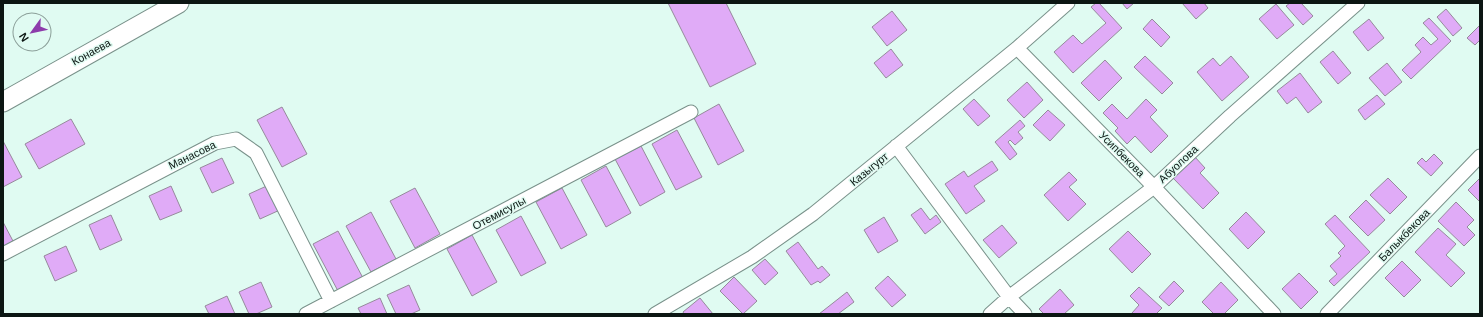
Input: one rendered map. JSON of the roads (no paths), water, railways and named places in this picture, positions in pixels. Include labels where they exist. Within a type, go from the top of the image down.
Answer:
[{"type":"main road","name":"Конаева","points":[[3,102],[180,3]]},
{"type":"street","name":"Казыгурт","points":[[655,314],[758,253],[813,214],[1017,48],[1068,3]]},
{"type":"street","name":"Абуолова","points":[[990,314],[1009,297],[1154,187],[1230,116],[1358,3]]},
{"type":"street","name":"Усипбекова","points":[[1017,48],[1154,187],[1274,314]]},
{"type":"street","name":"Отемисулы","points":[[306,314],[692,112]]},
{"type":"street","name":"Манасова","points":[[3,254],[215,143],[236,139],[256,153],[331,301]]},
{"type":"street","points":[[896,146],[1009,297],[1025,314]]},
{"type":"street","name":"Балыкбекова","points":[[1327,314],[1480,156]]}]
